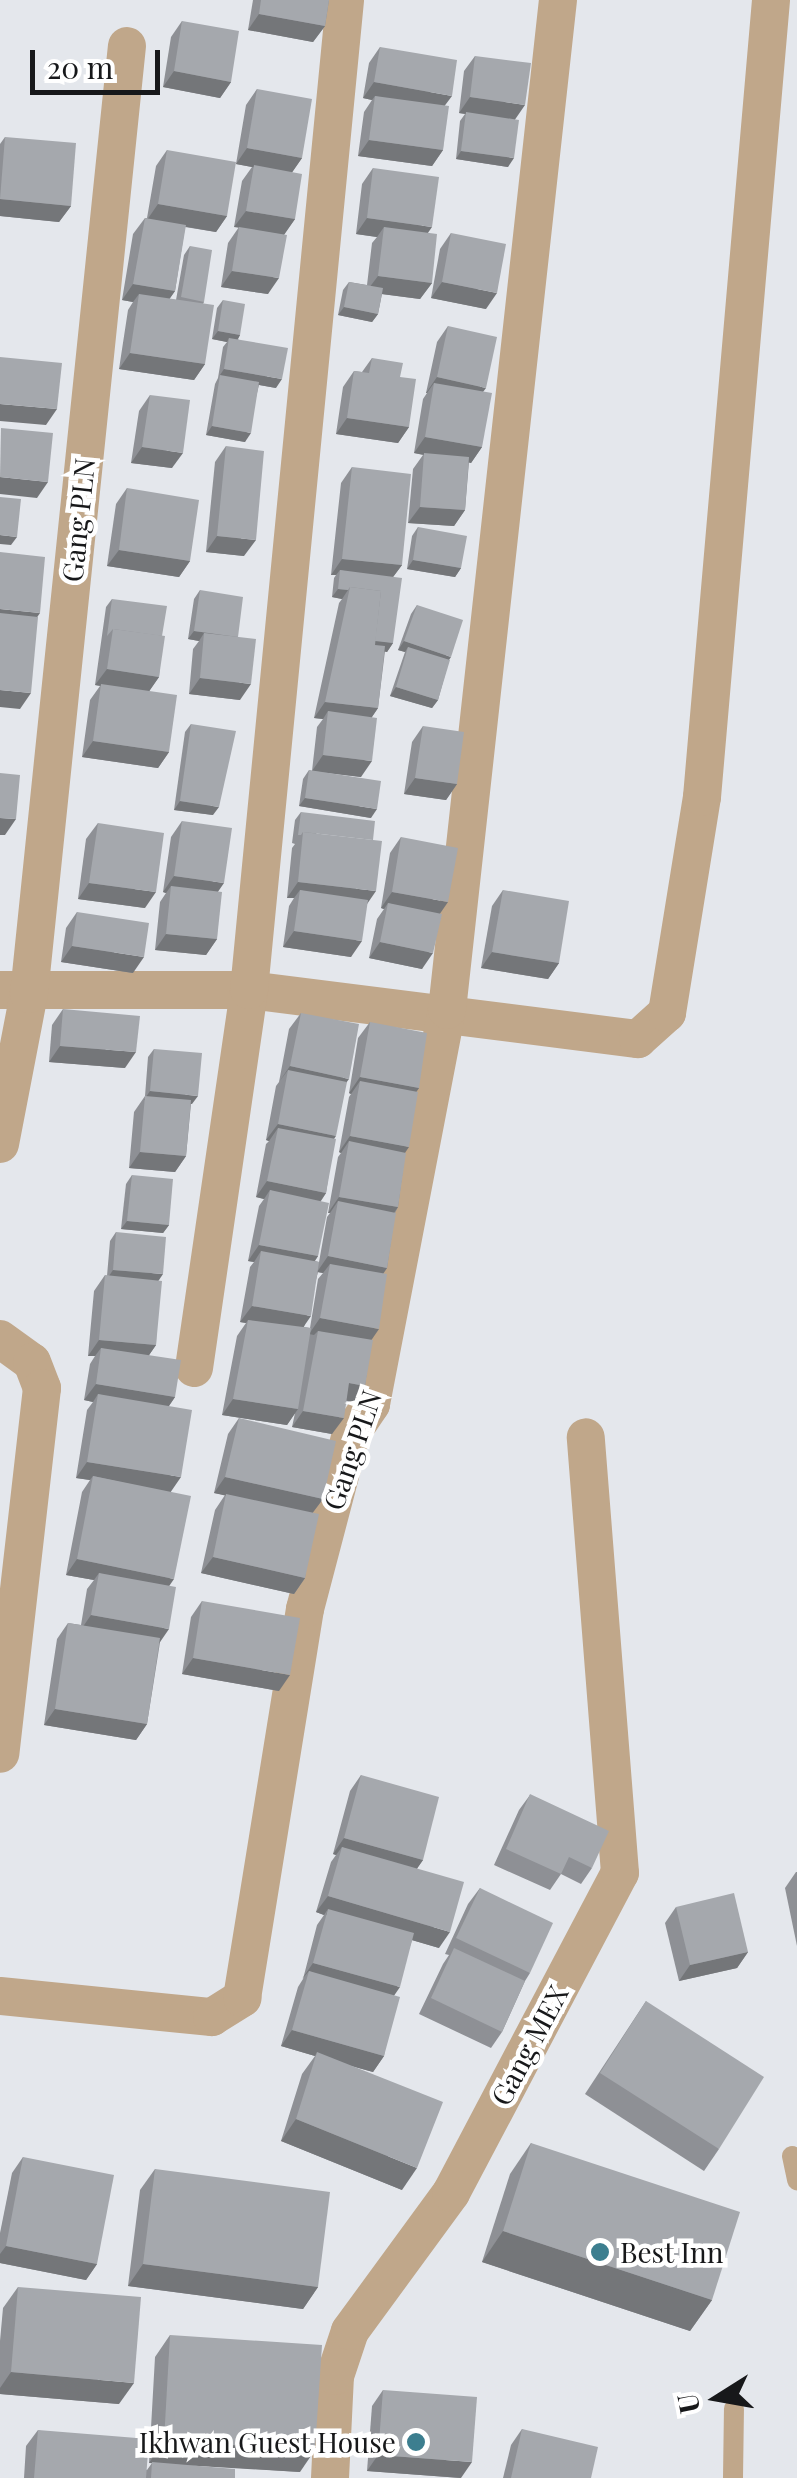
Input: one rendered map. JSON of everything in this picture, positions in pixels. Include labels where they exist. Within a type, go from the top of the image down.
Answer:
[{"type":"street","points":[[194,1368],[249,990],[345,0]]},
{"type":"street","name":"Gang PLN","points":[[0,1996],[212,2017],[242,1998],[305,1609],[351,1434],[371,1404],[448,1010],[558,0]]},
{"type":"street","points":[[14,992],[249,990],[448,1010],[638,1039],[667,1013],[675,989],[702,797],[771,0]]},
{"type":"street","name":"Gang PLN","points":[[0,1144],[14,992],[127,46]]},
{"type":"street","points":[[0,1339],[32,1362],[42,1388],[0,1754]]},
{"type":"street","name":"Gang MEX","points":[[330,2478],[336,2376],[350,2332],[452,2193],[620,1873],[594,1581],[586,1436]]},
{"type":"lane","points":[[792,2156],[797,2180]]},
{"type":"lane","points":[[732,2478],[734,2408]]},
{"type":"building","points":[[261,0],[329,0],[325,26],[259,14]]},
{"type":"building","points":[[182,21],[239,31],[231,82],[174,71]]},
{"type":"building","points":[[380,47],[457,60],[452,96],[374,82]]},
{"type":"building","points":[[475,56],[531,63],[525,105],[470,97]]},
{"type":"building","points":[[257,89],[312,99],[302,158],[247,148]]},
{"type":"building","points":[[375,96],[449,106],[443,150],[369,140]]},
{"type":"building","points":[[466,112],[519,120],[514,158],[461,151]]},
{"type":"building","points":[[5,137],[76,143],[71,206],[0,199]]},
{"type":"building","points":[[167,150],[236,162],[227,216],[158,204]]},
{"type":"building","points":[[254,165],[302,174],[295,219],[246,211]]},
{"type":"building","points":[[373,168],[439,177],[432,227],[367,218]]},
{"type":"building","points":[[145,218],[186,225],[175,291],[133,284]]},
{"type":"building","points":[[239,227],[287,235],[279,278],[232,271]]},
{"type":"building","points":[[384,227],[437,234],[432,283],[378,276]]},
{"type":"building","points":[[451,233],[506,244],[497,293],[442,282]]},
{"type":"building","points":[[190,246],[212,250],[204,302],[181,297]]},
{"type":"building","points":[[349,282],[383,288],[378,314],[344,307]]},
{"type":"building","points":[[139,294],[214,305],[205,364],[130,353]]},
{"type":"building","points":[[223,300],[245,304],[240,335],[218,331]]},
{"type":"building","points":[[448,326],[497,337],[486,388],[437,377]]},
{"type":"building","points":[[229,338],[288,348],[282,379],[224,369]]},
{"type":"building","points":[[0,357],[62,363],[57,409],[0,404]]},
{"type":"building","points":[[372,358],[403,363],[400,377],[416,379],[409,427],[347,418],[354,371],[369,373]]},
{"type":"building","points":[[220,375],[259,382],[251,433],[212,426]]},
{"type":"building","points":[[434,383],[492,393],[482,447],[425,437]]},
{"type":"building","points":[[150,395],[190,400],[183,453],[142,447]]},
{"type":"building","points":[[1,428],[53,433],[48,482],[0,477]]},
{"type":"building","points":[[226,446],[264,451],[256,540],[217,536]]},
{"type":"building","points":[[424,453],[469,457],[465,510],[420,507]]},
{"type":"building","points":[[352,467],[411,474],[402,565],[342,559]]},
{"type":"building","points":[[127,488],[199,500],[190,561],[119,550]]},
{"type":"building","points":[[0,497],[21,499],[17,537],[0,535]]},
{"type":"building","points":[[418,527],[467,536],[461,568],[413,560]]},
{"type":"building","points":[[0,552],[45,557],[40,613],[0,609]]},
{"type":"building","points":[[340,570],[402,578],[393,643],[375,641],[381,591],[338,589]]},
{"type":"building","points":[[350,587],[381,591],[375,645],[385,646],[378,708],[325,702]]},
{"type":"building","points":[[200,590],[243,597],[238,637],[194,631]]},
{"type":"building","points":[[112,599],[167,606],[162,636],[113,629],[107,636]]},
{"type":"building","points":[[417,605],[463,620],[451,657],[404,641]]},
{"type":"building","points":[[0,613],[38,617],[31,693],[0,690]]},
{"type":"building","points":[[113,629],[165,636],[159,677],[107,669]]},
{"type":"building","points":[[204,633],[256,639],[251,684],[200,678]]},
{"type":"building","points":[[408,647],[450,660],[438,700],[396,687]]},
{"type":"building","points":[[101,684],[177,695],[169,752],[93,741]]},
{"type":"building","points":[[328,711],[377,718],[372,761],[323,755]]},
{"type":"building","points":[[191,724],[236,731],[219,807],[180,801]]},
{"type":"building","points":[[423,726],[464,732],[457,784],[415,778]]},
{"type":"building","points":[[309,770],[381,781],[377,809],[305,798]]},
{"type":"building","points":[[0,773],[20,775],[16,819],[0,818]]},
{"type":"building","points":[[301,812],[375,821],[373,840],[303,832],[298,835]]},
{"type":"building","points":[[182,821],[232,828],[224,883],[174,876]]},
{"type":"building","points":[[98,823],[164,833],[156,892],[89,883]]},
{"type":"building","points":[[303,832],[382,841],[376,891],[298,882]]},
{"type":"building","points":[[401,837],[458,848],[448,902],[392,892]]},
{"type":"building","points":[[171,886],[222,892],[217,939],[166,934]]},
{"type":"building","points":[[300,890],[368,900],[362,941],[294,931]]},
{"type":"building","points":[[503,890],[569,901],[559,963],[492,952]]},
{"type":"building","points":[[388,903],[442,914],[433,953],[380,942]]},
{"type":"building","points":[[77,912],[149,923],[144,957],[72,946]]},
{"type":"building","points":[[63,1009],[140,1016],[136,1052],[60,1046]]},
{"type":"building","points":[[301,1013],[359,1024],[349,1079],[290,1066]]},
{"type":"building","points":[[370,1022],[427,1033],[419,1088],[360,1077]]},
{"type":"building","points":[[154,1049],[202,1053],[198,1096],[150,1091]]},
{"type":"building","points":[[288,1070],[347,1082],[336,1136],[278,1124]]},
{"type":"building","points":[[360,1081],[418,1092],[409,1147],[350,1136]]},
{"type":"building","points":[[145,1096],[191,1100],[186,1156],[140,1152]]},
{"type":"building","points":[[278,1128],[336,1139],[326,1193],[267,1181]]},
{"type":"building","points":[[349,1141],[406,1153],[398,1207],[339,1197]]},
{"type":"building","points":[[132,1175],[173,1179],[169,1225],[127,1221]]},
{"type":"building","points":[[270,1190],[329,1203],[318,1256],[259,1245]]},
{"type":"building","points":[[338,1201],[396,1213],[387,1268],[328,1256]]},
{"type":"building","points":[[116,1232],[166,1237],[163,1274],[113,1270]]},
{"type":"building","points":[[261,1251],[319,1262],[311,1316],[252,1306]]},
{"type":"building","points":[[330,1264],[387,1274],[379,1329],[320,1318]]},
{"type":"building","points":[[105,1275],[162,1281],[156,1345],[99,1340]]},
{"type":"building","points":[[248,1320],[311,1328],[298,1409],[233,1399]]},
{"type":"building","points":[[318,1331],[373,1340],[365,1386],[349,1383],[344,1418],[303,1411]]},
{"type":"building","points":[[101,1348],[181,1360],[175,1397],[96,1384]]},
{"type":"building","points":[[98,1394],[192,1410],[181,1477],[87,1462]]},
{"type":"building","points":[[239,1418],[336,1441],[323,1499],[225,1477]]},
{"type":"building","points":[[93,1476],[191,1496],[174,1579],[77,1559]]},
{"type":"building","points":[[226,1494],[319,1514],[305,1578],[213,1557]]},
{"type":"building","points":[[99,1573],[176,1587],[169,1629],[91,1615]]},
{"type":"building","points":[[202,1601],[300,1618],[290,1675],[193,1658]]},
{"type":"building","points":[[68,1623],[160,1638],[147,1724],[55,1709]]},
{"type":"building","points":[[361,1775],[439,1797],[423,1860],[344,1838]]},
{"type":"building","points":[[530,1794],[609,1831],[592,1868],[569,1857],[561,1874],[506,1849]]},
{"type":"building","points":[[342,1847],[464,1882],[450,1932],[328,1896]]},
{"type":"building","points":[[480,1888],[553,1923],[530,1973],[456,1938]]},
{"type":"building","points":[[734,1893],[748,1952],[690,1965],[676,1907]]},
{"type":"building","points":[[328,1909],[414,1933],[400,1987],[313,1963]]},
{"type":"building","points":[[454,1948],[525,1981],[502,2032],[431,1998]]},
{"type":"building","points":[[309,1971],[400,1997],[384,2056],[292,2030]]},
{"type":"building","points":[[646,2001],[764,2077],[719,2149],[600,2073]]},
{"type":"building","points":[[317,2052],[443,2102],[417,2168],[296,2119]]},
{"type":"building","points":[[531,2143],[740,2212],[712,2300],[503,2231]]},
{"type":"building","points":[[23,2157],[114,2175],[97,2264],[6,2246]]},
{"type":"building","points":[[155,2169],[330,2192],[318,2287],[143,2264]]},
{"type":"building","points":[[18,2287],[141,2297],[134,2383],[11,2372]]},
{"type":"building","points":[[170,2335],[322,2345],[315,2450],[164,2441]]},
{"type":"building","name":"Ikhwan Guest House","points":[[383,2390],[477,2397],[472,2462],[378,2455]]},
{"type":"building","points":[[522,2429],[598,2447],[591,2478],[511,2478]]},
{"type":"building","points":[[38,2430],[149,2439],[146,2478],[34,2478]]},
{"type":"building","points":[[152,2462],[235,2469],[235,2478],[151,2478]]},
{"type":"place","name":"Best Inn","points":[[600,2252]]},
{"type":"place","name":"Ikhwan Guest House","points":[[416,2442]]}]
